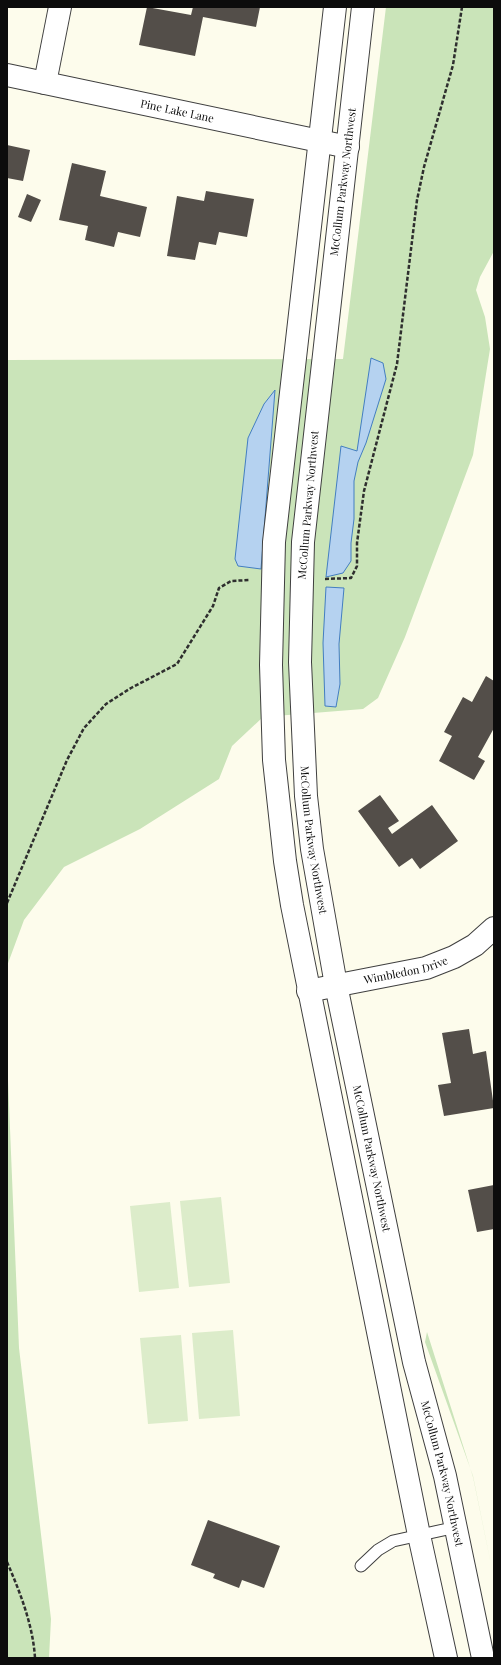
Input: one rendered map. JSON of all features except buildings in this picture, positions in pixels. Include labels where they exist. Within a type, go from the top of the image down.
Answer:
[{"type":"street","points":[[44,83],[60,7]]},
{"type":"street","points":[[335,7],[274,542],[271,621],[272,714],[280,815],[292,904],[308,990],[419,1535],[446,1658]]},
{"type":"street","name":"McCollum Parkway Northwest","points":[[363,7],[308,485],[303,542],[301,708],[306,796],[312,849],[336,985],[414,1362],[442,1464],[457,1527],[483,1658]]},
{"type":"street","name":"Pine Lake Lane","points":[[7,75],[348,147]]},
{"type":"street","name":"Wimbledon Drive","points":[[308,990],[426,968],[454,957],[475,945],[494,928]]},
{"type":"lane","points":[[362,1566],[378,1550],[393,1541],[457,1527]]},
{"type":"path","points":[[7,1562],[22,1597],[35,1646],[35,1658]]},
{"type":"green space","points":[[386,7],[494,7],[494,251],[480,277],[476,290],[485,317],[490,349],[473,455],[405,637],[378,698],[363,709],[263,717],[232,746],[219,779],[140,829],[64,867],[24,920],[7,966],[7,360],[343,359]]},
{"type":"green space","points":[[7,1055],[19,1348],[51,1619],[49,1658],[7,1658]]},
{"type":"green space","points":[[221,1197],[230,1283],[189,1287],[180,1201]]},
{"type":"green space","points":[[170,1202],[179,1288],[139,1292],[130,1206]]},
{"type":"green space","points":[[233,1330],[240,1416],[199,1419],[192,1333]]},
{"type":"green space","points":[[427,1332],[470,1468],[425,1342]]},
{"type":"green space","points":[[181,1335],[188,1421],[148,1424],[140,1338]]},
{"type":"green space","points":[[470,1468],[473,1476],[494,1579],[473,1477]]},
{"type":"water","points":[[371,358],[383,363],[386,379],[366,443],[358,462],[354,481],[354,519],[351,543],[351,561],[343,573],[326,577],[341,446],[357,451]]},
{"type":"water","points":[[275,390],[261,569],[238,566],[235,559],[248,438],[264,404]]},
{"type":"water","points":[[326,587],[344,588],[339,644],[340,684],[336,707],[325,706],[323,643]]}]
